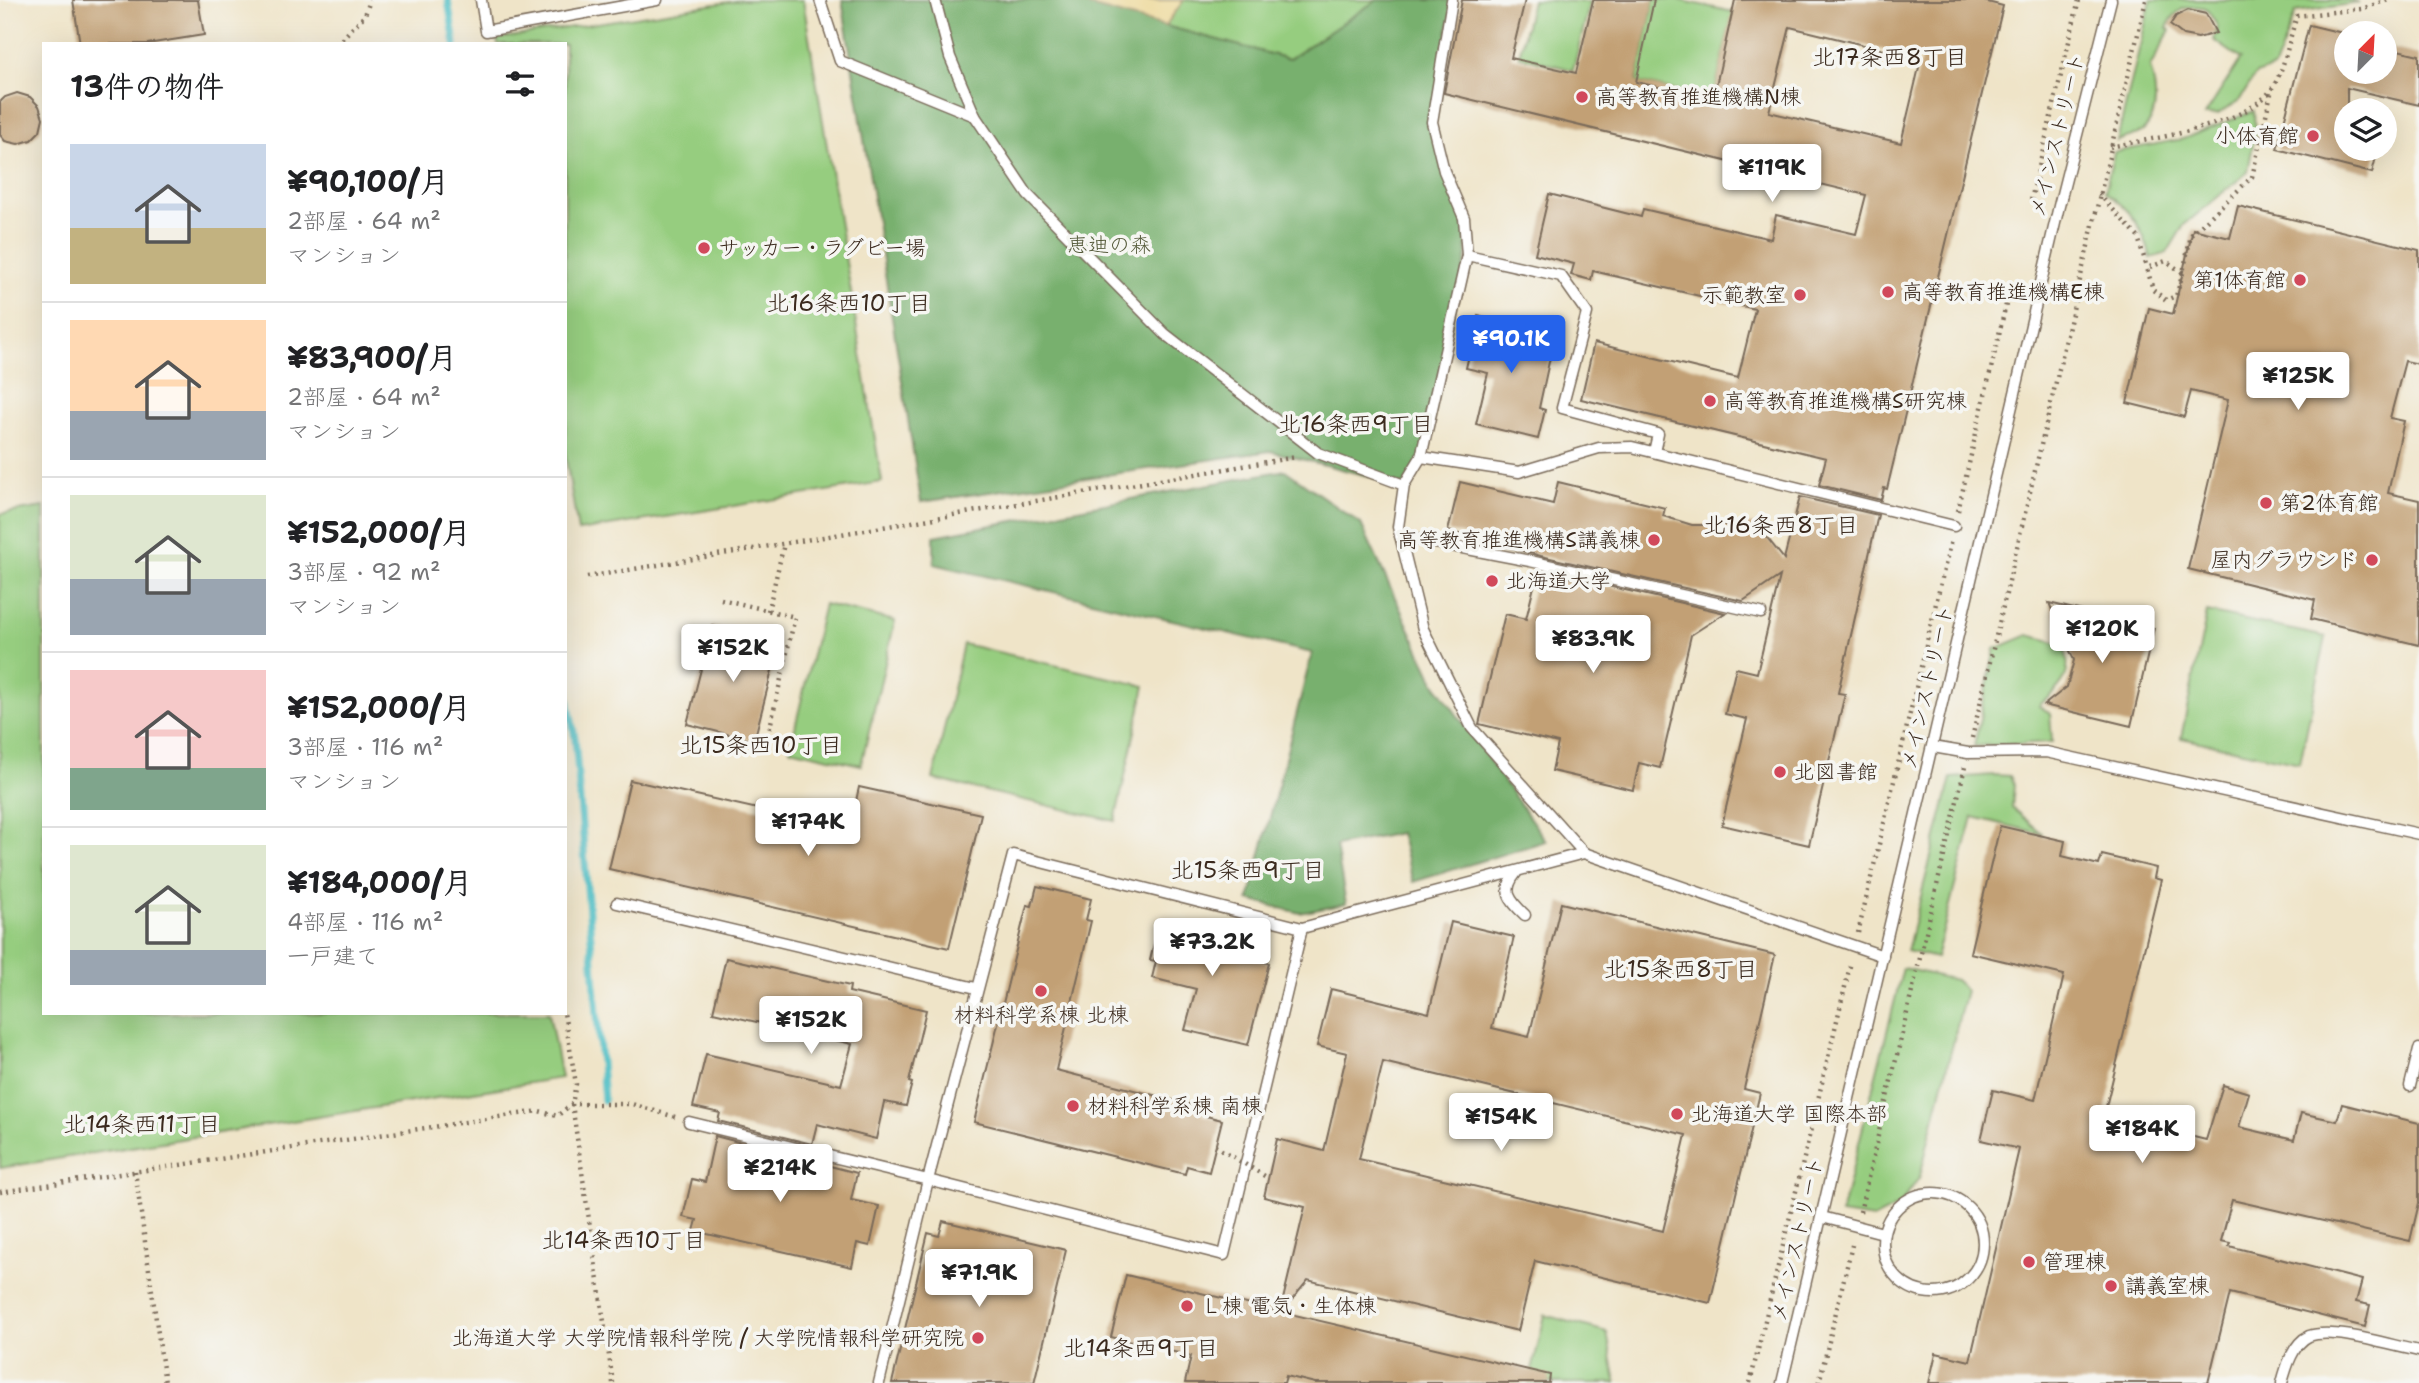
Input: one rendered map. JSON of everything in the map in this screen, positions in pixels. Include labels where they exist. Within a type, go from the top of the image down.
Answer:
[{"type":"lane","points":[[481,0],[486,31],[657,0]]},
{"type":"lane","points":[[820,0],[840,61],[975,116]]},
{"type":"lane","points":[[935,0],[950,57],[975,116],[1028,195],[1165,334],[1318,453],[1404,485]]},
{"type":"lane","points":[[1452,0],[1432,122],[1444,171],[1464,218],[1467,255],[1421,457],[1404,485],[1398,527],[1423,629],[1472,728],[1584,853],[1883,956]]},
{"type":"lane","name":"メインストリート","points":[[1782,1383],[2111,0]]},
{"type":"lane","points":[[1467,255],[1561,276],[1587,313],[1562,408],[1658,434],[1654,452]]},
{"type":"lane","points":[[1421,457],[1519,472],[1598,448],[1632,447],[1954,526]]},
{"type":"lane","points":[[1400,536],[1530,561],[1761,613]]},
{"type":"lane","points":[[1933,747],[1968,753],[2046,752],[2419,834]]},
{"type":"lane","points":[[878,1383],[976,988],[1013,855],[1302,928],[1584,853]]},
{"type":"lane","points":[[1516,873],[1508,883],[1507,894],[1525,915]]},
{"type":"lane","points":[[617,903],[976,988]]},
{"type":"lane","points":[[690,1122],[1224,1255],[1302,928]]},
{"type":"lane","points":[[2410,1086],[2419,1049]]},
{"type":"lane","points":[[1934,1193],[1961,1202],[1971,1211],[1982,1237],[1982,1250],[1974,1270],[1959,1286],[1945,1292],[1917,1291],[1893,1274],[1883,1248],[1883,1233],[1888,1220],[1902,1204],[1920,1195],[1934,1193]]},
{"type":"lane","points":[[1822,1217],[1883,1233]]},
{"type":"lane","points":[[2282,1383],[2295,1350],[2308,1336],[2332,1334],[2419,1351]]},
{"type":"path","points":[[339,42],[365,15],[370,0]]},
{"type":"path","points":[[2031,200],[2079,0]]},
{"type":"path","points":[[1819,1383],[2146,0]]},
{"type":"path","points":[[2099,194],[2138,237],[2153,290],[2166,300],[2176,296],[2191,235],[2252,177],[2273,88],[2297,16],[2362,9],[2387,0]]},
{"type":"path","points":[[2110,147],[2183,134],[2216,124],[2256,102],[2273,88]]},
{"type":"path","points":[[2147,268],[2166,261],[2183,273]]},
{"type":"path","points":[[587,577],[1318,453]]},
{"type":"path","points":[[768,611],[784,544]]},
{"type":"path","points":[[721,599],[795,617],[766,745]]},
{"type":"path","points":[[1750,1383],[1901,756]]},
{"type":"path","points":[[564,1015],[576,1084],[572,1104],[613,1383]]},
{"type":"path","points":[[0,1192],[539,1111],[557,1116],[572,1104],[632,1104],[690,1122]]},
{"type":"path","points":[[1215,1146],[1268,1178]]},
{"type":"path","points":[[135,1171],[165,1383]]},
{"type":"green space","name":"サッカー・ラグビー場","points":[[741,0],[803,0],[882,482],[578,531],[567,465],[567,42],[498,42],[497,39]]},
{"type":"green space","name":"恵迪の森","points":[[842,0],[1068,0],[1289,59],[1377,0],[1453,0],[1432,122],[1464,218],[1467,255],[1421,457],[1404,485],[1270,451],[921,502]]},
{"type":"green space","points":[[1068,0],[1377,0],[1289,59]]},
{"type":"green space","points":[[1532,0],[1590,2],[1573,70],[1519,56]]},
{"type":"green space","points":[[1654,0],[1679,0],[1733,12],[1713,99],[1636,82]]},
{"type":"green space","points":[[2151,0],[2346,0],[2358,3],[2296,12],[2274,68],[2256,74],[2239,101],[2218,114],[2205,115],[2241,59],[2214,40],[2218,27],[2206,8],[2182,9],[2170,22],[2167,28],[2170,30],[2150,67],[2155,100],[2152,117],[2143,131],[2117,141]]},
{"type":"green space","points":[[2254,111],[2255,133],[2248,172],[2184,225],[2167,253],[2151,258],[2135,220],[2105,192],[2114,152],[2183,139]]},
{"type":"green space","points":[[1285,470],[1361,524],[1434,682],[1546,841],[1413,882],[1400,833],[1336,846],[1346,904],[1300,913],[1249,900],[1312,653],[934,564],[934,536]]},
{"type":"green space","points":[[42,507],[42,1015],[549,1015],[561,1078],[0,1168],[0,514]]},
{"type":"green space","points":[[824,604],[895,621],[861,765],[790,749]]},
{"type":"green space","points":[[2207,612],[2326,637],[2300,763],[2181,738]]},
{"type":"green space","points":[[2028,635],[2063,644],[2066,655],[2068,665],[2064,679],[2039,706],[2050,713],[2052,742],[1974,746],[1995,649]]},
{"type":"green space","points":[[963,644],[1145,686],[1115,821],[933,779]]},
{"type":"green space","points":[[2010,776],[2014,785],[2012,808],[2043,834],[1973,817],[1936,958],[1907,951],[1951,778]]},
{"type":"green space","points":[[1903,968],[1955,980],[1966,990],[1920,1176],[1900,1205],[1873,1219],[1841,1214]]},
{"type":"green space","points":[[1545,1315],[1607,1332],[1616,1383],[1529,1383]]},
{"type":"sand","points":[[1068,0],[1184,0],[1165,26]]},
{"type":"building","points":[[73,0],[198,0],[204,35],[160,42],[80,42]]},
{"type":"building","points":[[1462,0],[1525,0],[1511,58],[1576,73],[1593,0],[1654,0],[1636,82],[1713,99],[1735,0],[1980,0],[2003,6],[1887,489],[1884,488],[1881,500],[1819,485],[1826,458],[1581,399],[1594,343],[1738,378],[1755,309],[1593,271],[1591,280],[1571,275],[1574,264],[1535,254],[1549,194],[1641,217],[1643,209],[1771,239],[1776,215],[1856,234],[1866,195],[1444,93]],"holes":[[[1790,27],[1921,59],[1901,143],[1769,112]]]},
{"type":"building","points":[[2188,10],[2206,14],[2216,33],[2198,38],[2183,35],[2170,25],[2176,16]]},
{"type":"building","points":[[2309,25],[2334,31],[2334,84],[2398,84],[2398,50],[2419,55],[2419,105],[2347,88],[2347,98],[2334,98],[2334,161],[2375,161],[2372,173],[2277,149]]},
{"type":"building","points":[[17,93],[30,97],[39,106],[42,115],[40,131],[31,140],[18,144],[5,141],[0,135],[0,102]]},
{"type":"building","points":[[2238,206],[2419,250],[2419,364],[2405,361],[2390,418],[2404,421],[2388,493],[2419,500],[2419,645],[2311,619],[2315,600],[2188,569],[2228,400],[2191,391],[2184,417],[2127,403],[2149,308],[2173,314],[2193,229],[2230,238]]},
{"type":"building","points":[[1478,316],[1555,334],[1539,408],[1545,410],[1538,439],[1476,424],[1488,373],[1466,368]]},
{"type":"building","points":[[1460,482],[1553,504],[1558,482],[1665,508],[1663,516],[1692,525],[1757,525],[1784,559],[1800,497],[1878,515],[1838,693],[1845,694],[1809,845],[1722,825],[1747,719],[1725,714],[1736,668],[1757,673],[1780,576],[1743,601],[1541,556],[1448,531]]},
{"type":"building","points":[[1538,570],[1725,613],[1691,635],[1660,768],[1639,763],[1633,790],[1552,771],[1558,743],[1479,724],[1505,614],[1526,619]]},
{"type":"building","points":[[2049,603],[2154,628],[2131,726],[2044,705],[2067,687],[2074,660]]},
{"type":"building","points":[[712,626],[779,643],[754,741],[687,724]]},
{"type":"building","points":[[630,780],[850,830],[859,787],[981,814],[949,948],[609,869]]},
{"type":"building","points":[[2000,826],[2065,841],[2062,856],[2099,865],[2102,855],[2156,868],[2154,878],[2161,880],[2104,1115],[2206,1140],[2223,1085],[2249,1093],[2239,1127],[2294,1140],[2301,1113],[2337,1121],[2342,1104],[2419,1123],[2419,1203],[2410,1241],[2232,1200],[2221,1241],[2230,1243],[2229,1246],[2362,1280],[2356,1302],[2370,1305],[2365,1327],[2230,1293],[2208,1383],[1929,1383],[1936,1353],[1970,1361],[2019,1149],[1981,1140],[1993,1090],[2035,1100],[2064,975],[1970,953]]},
{"type":"building","points":[[1037,886],[1091,899],[1086,920],[1091,921],[1056,1070],[1204,1108],[1202,1115],[1222,1120],[1209,1172],[1187,1166],[1185,1174],[974,1122],[1027,905],[1032,906]]},
{"type":"building","points":[[1561,903],[1775,955],[1744,1089],[1760,1093],[1710,1303],[1535,1261],[1518,1331],[1308,1280],[1282,1312],[1550,1375],[1549,1383],[1315,1383],[1286,1376],[1284,1383],[1185,1383],[1191,1356],[1111,1337],[1126,1275],[1280,1312],[1305,1207],[1264,1197],[1277,1139],[1324,1151],[1347,1053],[1317,1046],[1331,989],[1429,1013],[1451,922],[1514,937],[1492,1028],[1529,1037]],"holes":[[[1383,1062],[1686,1135],[1663,1231],[1359,1159]]]},
{"type":"building","points":[[1160,919],[1257,943],[1253,959],[1269,963],[1248,1045],[1185,1030],[1196,989],[1152,978],[1156,961],[1150,960]]},
{"type":"building","points":[[726,958],[850,986],[849,992],[926,1010],[906,1106],[884,1102],[876,1139],[817,1124],[812,1144],[718,1121],[720,1113],[693,1107],[706,1054],[841,1085],[852,1044],[713,1012]]},
{"type":"building","points":[[715,1136],[857,1173],[851,1200],[879,1206],[870,1246],[857,1243],[852,1267],[694,1231],[697,1220],[683,1217],[692,1179],[705,1182]]},
{"type":"building","points":[[943,1221],[1066,1250],[1034,1383],[892,1383],[928,1233],[939,1236]]},
{"type":"waterway","points":[[448,0],[455,42]]},
{"type":"waterway","points":[[567,694],[575,738],[604,1100]]},
{"type":"place","name":"高等教育推進機構N棟","points":[[1582,97]]},
{"type":"place","name":"小体育館","points":[[2313,136]]},
{"type":"place","name":"サッカー・ラグビー場","points":[[704,248]]},
{"type":"place","name":"第1体育館","points":[[2300,280]]},
{"type":"place","name":"高等教育推進機構E棟","points":[[1888,292]]},
{"type":"place","name":"示範教室","points":[[1800,295]]},
{"type":"place","name":"高等教育推進機構S研究棟","points":[[1710,401]]},
{"type":"place","name":"第2体育館","points":[[2266,503]]},
{"type":"place","name":"高等教育推進機構S講義棟","points":[[1654,540]]},
{"type":"place","name":"屋内グラウンド","points":[[2372,560]]},
{"type":"place","name":"北海道大学","points":[[1492,581]]},
{"type":"place","name":"北図書館","points":[[1780,772]]},
{"type":"place","name":"材料科学系棟 北棟","points":[[1041,991]]},
{"type":"place","name":"材料科学系棟 南棟","points":[[1073,1106]]},
{"type":"place","name":"北海道大学 国際本部","points":[[1677,1114]]},
{"type":"place","name":"管理棟","points":[[2029,1262]]},
{"type":"place","name":"講義室棟","points":[[2111,1286]]},
{"type":"place","name":"Ｌ棟 電気・生体棟","points":[[1187,1306]]},
{"type":"place","name":"北海道大学 大学院情報科学院 / 大学院情報科学研究院","points":[[978,1338]]},
{"type":"district","name":"北17条西8丁目","points":[[1890,57]]},
{"type":"district","name":"北16条西10丁目","points":[[849,303]]},
{"type":"district","name":"北16条西9丁目","points":[[1356,424]]},
{"type":"district","name":"北16条西8丁目","points":[[1781,525]]},
{"type":"district","name":"北15条西10丁目","points":[[761,745]]},
{"type":"district","name":"北15条西9丁目","points":[[1248,870]]},
{"type":"district","name":"北15条西8丁目","points":[[1681,969]]},
{"type":"district","name":"北14条西11丁目","points":[[142,1124]]},
{"type":"district","name":"北14条西10丁目","points":[[624,1240]]},
{"type":"district","name":"北14条西9丁目","points":[[1141,1348]]}]
